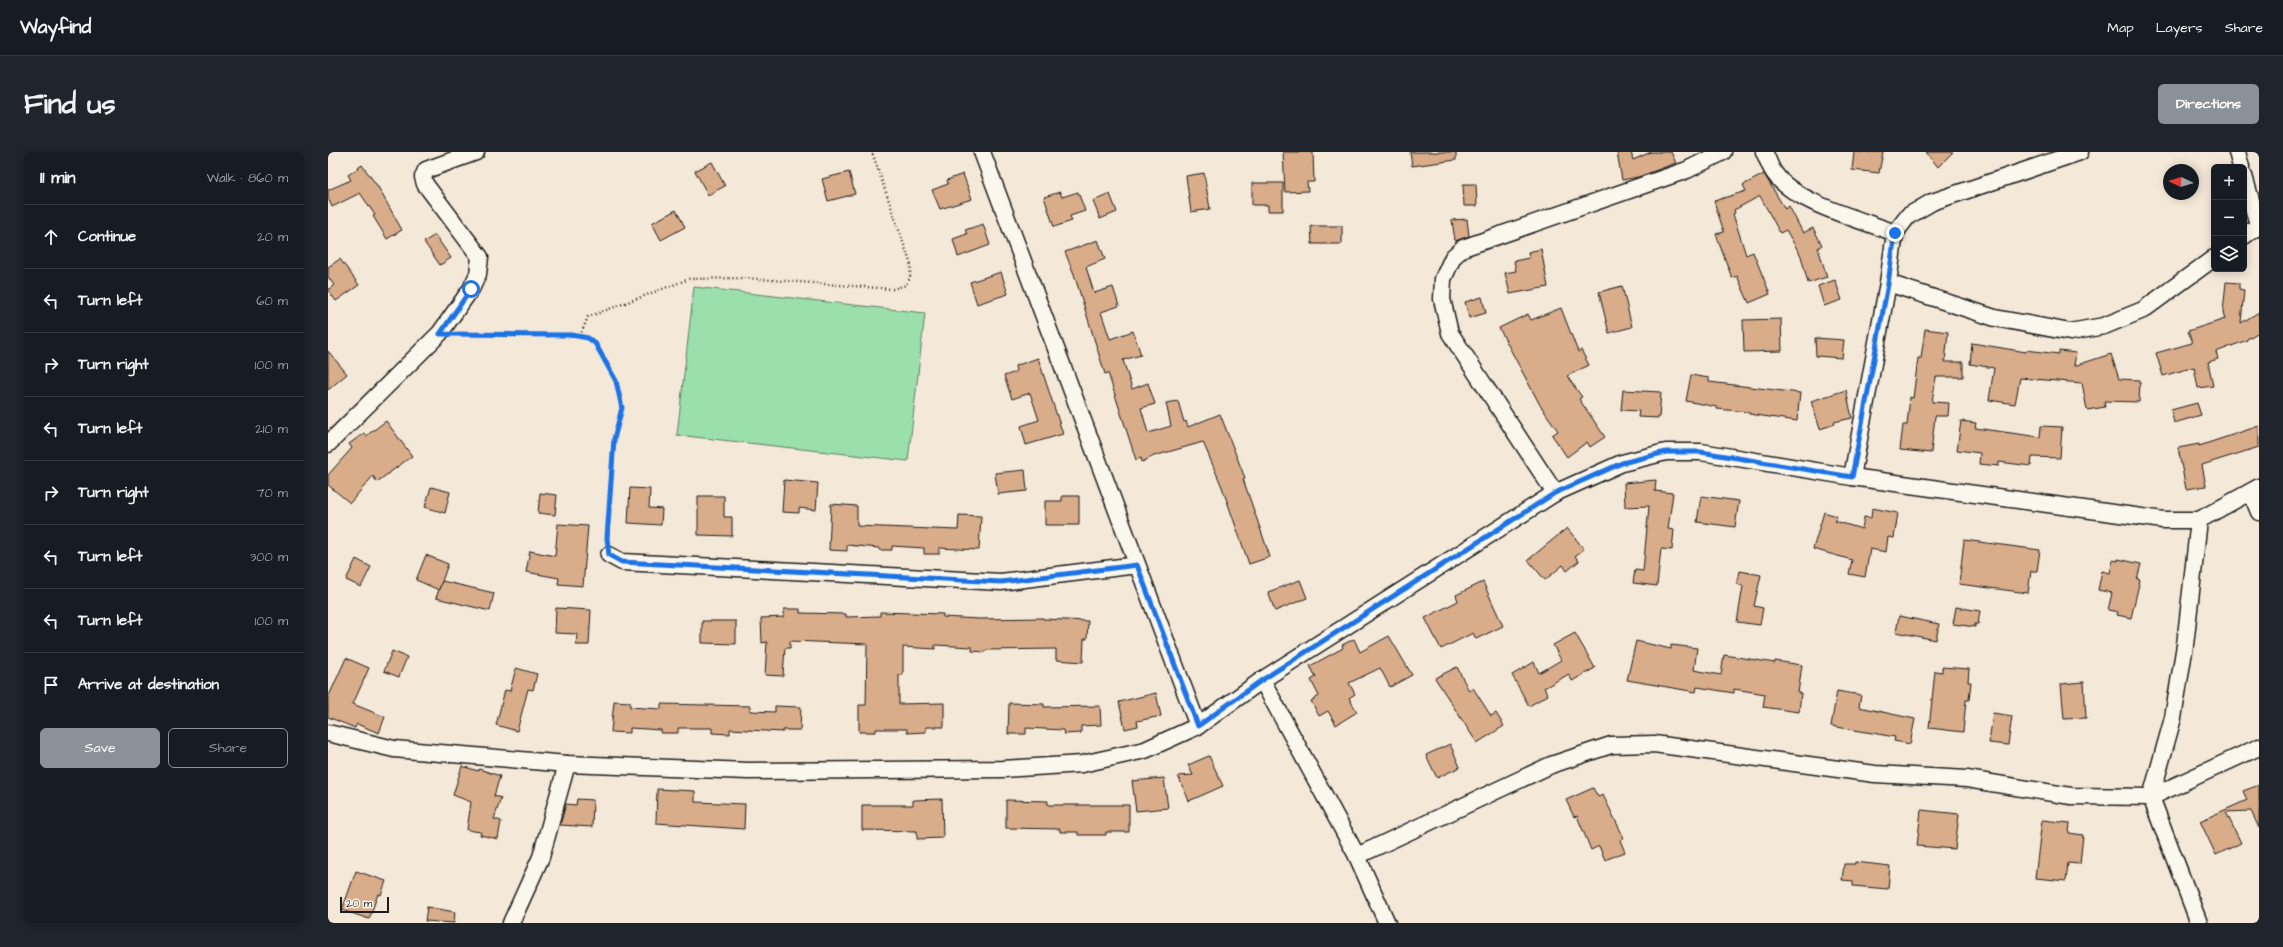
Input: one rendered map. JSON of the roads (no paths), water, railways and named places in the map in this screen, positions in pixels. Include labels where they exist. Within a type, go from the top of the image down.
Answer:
[{"type":"street","points":[[330,437],[440,334],[471,289],[478,274],[480,257],[425,184],[423,177],[426,170],[476,152]]},
{"type":"street","points":[[982,152],[1198,726]]},
{"type":"street","points":[[1555,493],[1450,333],[1442,298],[1443,279],[1453,257],[1463,248],[1687,170],[1723,152]]},
{"type":"street","points":[[1764,152],[1775,174],[1794,191],[1814,202],[1895,233]]},
{"type":"street","points":[[1852,477],[1888,284],[1895,233],[1908,216],[1932,202],[2080,152]]},
{"type":"street","points":[[2237,152],[2240,164]]},
{"type":"street","points":[[2247,187],[2258,227],[2247,234]]},
{"type":"street","points":[[1888,284],[1995,318],[2070,332],[2104,326],[2143,310],[2211,260]]},
{"type":"street","points":[[328,733],[394,749],[567,764],[748,771],[1002,769],[1082,764],[1145,750],[1198,726],[1262,680],[1555,493],[1622,463],[1666,452],[1701,452],[1852,477],[2163,520],[2199,520],[2255,490],[2259,512]]},
{"type":"street","points":[[2199,520],[2185,645],[2174,710],[2151,797],[2199,923]]},
{"type":"street","points":[[609,555],[622,562],[1001,582],[1137,565]]},
{"type":"street","points":[[1262,680],[1357,856],[1387,923]]},
{"type":"street","points":[[1357,856],[1551,765],[1611,745],[1654,744],[1875,774],[1967,779],[2071,796],[2151,797],[2259,746]]},
{"type":"street","points":[[511,923],[541,857],[567,764]]}]
